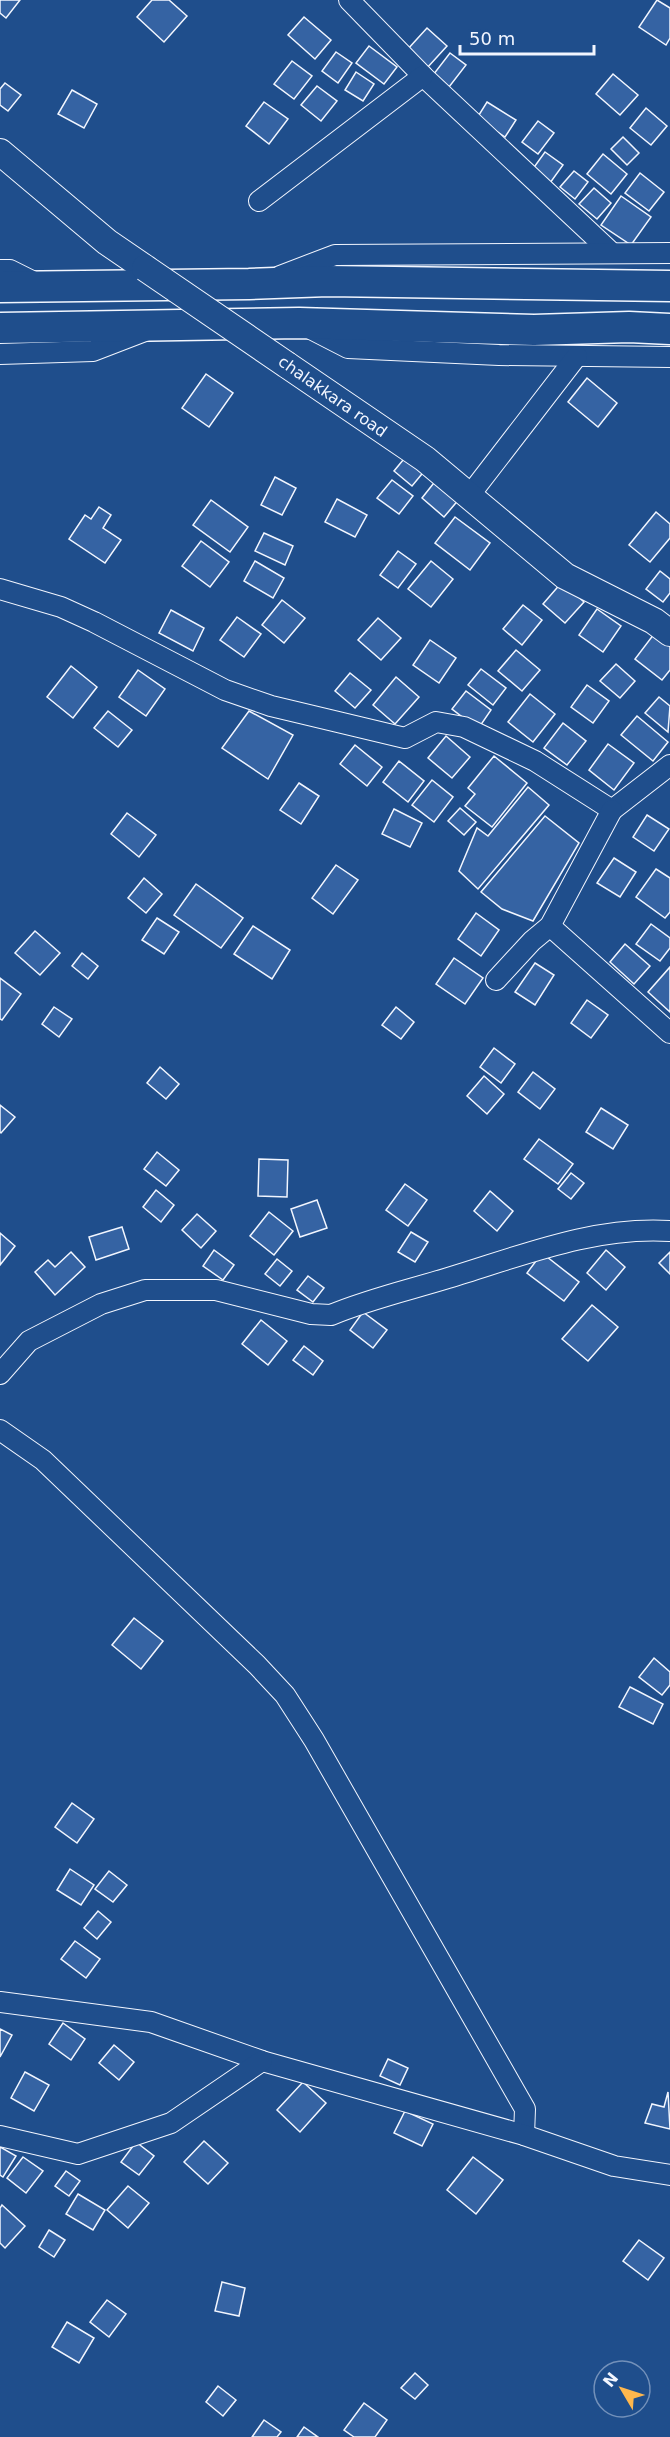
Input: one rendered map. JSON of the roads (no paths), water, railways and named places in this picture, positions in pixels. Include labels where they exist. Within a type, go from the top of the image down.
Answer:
[{"type":"highway","points":[[0,286],[261,284],[328,281],[670,286]]},
{"type":"highway","points":[[0,328],[299,323],[534,330],[629,327],[670,329]]},
{"type":"main road","name":"chalakkara road","points":[[0,152],[107,242],[425,459],[565,576],[654,621],[670,633]]},
{"type":"street","points":[[349,0],[423,76],[612,253]]},
{"type":"street","points":[[259,201],[423,76]]},
{"type":"street","points":[[261,284],[335,255],[670,253]]},
{"type":"street","points":[[0,270],[10,270],[43,286]]},
{"type":"street","points":[[299,323],[348,348],[670,357]]},
{"type":"street","points":[[0,354],[93,351],[155,327]]},
{"type":"street","points":[[469,496],[577,356]]},
{"type":"street","points":[[0,589],[61,607],[178,663],[225,690],[271,706],[405,738],[436,722],[464,727],[535,761],[612,810]]},
{"type":"street","points":[[496,980],[532,941],[550,926],[612,810],[670,765]]},
{"type":"street","points":[[550,926],[670,1033]]},
{"type":"street","points":[[0,1374],[29,1341],[101,1304],[145,1290],[216,1290],[311,1314],[331,1315],[531,1251],[595,1234],[670,1231]]},
{"type":"street","points":[[0,1430],[44,1460],[257,1665],[285,1695],[314,1740],[525,2109],[524,2135]]},
{"type":"street","points":[[0,2002],[151,2022],[262,2061],[524,2135],[614,2166],[670,2175]]},
{"type":"street","points":[[0,2136],[78,2154],[171,2123],[262,2061]]}]
